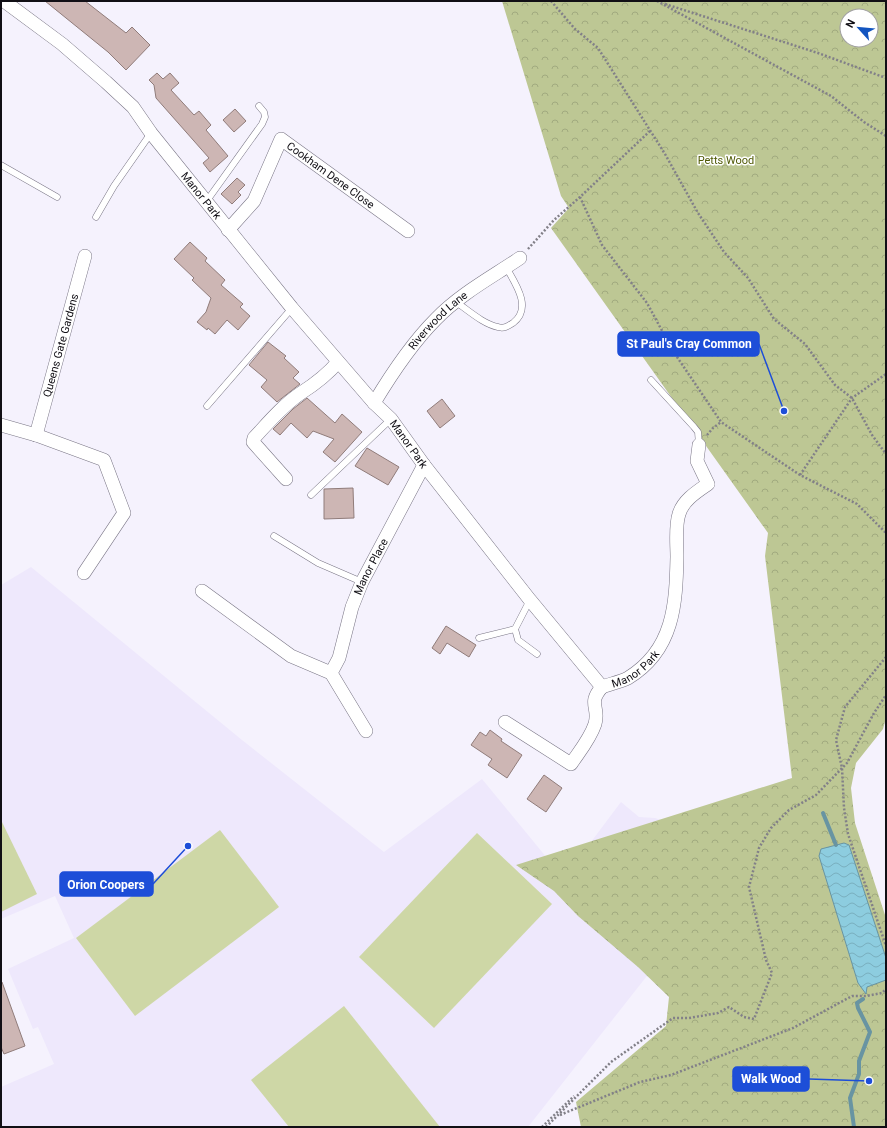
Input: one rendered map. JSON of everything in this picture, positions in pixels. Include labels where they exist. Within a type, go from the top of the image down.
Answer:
[{"type":"street","name":"Manor Park","points":[[4,1],[62,44],[133,107],[151,133],[292,308],[374,403],[391,419],[424,465],[530,600],[602,687],[627,678],[644,665],[661,647],[672,619],[676,591],[678,514],[692,495],[708,484],[697,461],[699,445]]},
{"type":"street","name":"Cookham Dene Close","points":[[228,230],[254,201],[281,139],[408,232]]},
{"type":"street","name":"Queens Gate Gardens","points":[[36,435],[85,256]]},
{"type":"street","name":"Riverwood Lane","points":[[374,403],[390,376],[418,338],[436,318],[456,302],[520,258]]},
{"type":"street","points":[[286,479],[253,442],[254,438],[282,410],[300,394],[326,375],[338,362]]},
{"type":"street","points":[[1,425],[36,435],[104,460],[124,513],[84,573]]},
{"type":"street","name":"Manor Place","points":[[331,673],[339,658],[352,607],[362,582],[424,465]]},
{"type":"street","points":[[202,591],[291,656],[331,673],[366,731]]},
{"type":"street","points":[[505,722],[570,764],[592,732],[595,722],[593,701],[595,695],[602,687]]},
{"type":"lane","points":[[206,202],[262,124],[265,117],[264,112],[259,106]]},
{"type":"lane","points":[[96,217],[114,186],[151,133]]},
{"type":"lane","points":[[1,165],[57,197]]},
{"type":"lane","points":[[456,302],[489,324],[503,328],[509,326],[520,315],[522,300],[519,290],[506,267]]},
{"type":"lane","points":[[207,406],[292,308]]},
{"type":"lane","points":[[651,380],[698,432],[699,445]]},
{"type":"lane","points":[[311,495],[391,419]]},
{"type":"lane","points":[[274,536],[318,563],[362,582]]},
{"type":"lane","points":[[530,600],[515,629],[518,640],[537,654]]},
{"type":"lane","points":[[479,638],[515,629]]},
{"type":"path","points":[[551,1],[576,30],[598,48],[650,131],[698,213],[724,252],[748,278],[774,319],[805,344],[835,385],[852,398],[872,435],[886,454]]},
{"type":"path","points":[[657,1],[886,78]]},
{"type":"path","points":[[657,1],[831,96],[864,122],[886,136]]},
{"type":"path","points":[[520,258],[554,220],[650,131]]},
{"type":"path","points":[[580,197],[602,245],[647,304],[673,351],[721,422],[800,475],[857,504],[886,533]]},
{"type":"path","points":[[800,475],[852,398],[886,374]]},
{"type":"path","points":[[699,445],[713,428],[721,422]]},
{"type":"path","points":[[886,657],[871,673],[845,707],[836,740],[842,768],[844,808],[848,834],[886,946]]},
{"type":"path","points":[[542,1127],[611,1062],[673,1018],[690,1018],[718,1013],[729,1007],[744,1018],[754,1018],[772,973],[766,960],[749,887],[759,848],[771,828],[789,810],[816,795],[847,763],[886,695]]},
{"type":"path","points":[[558,1116],[640,1082],[672,1075],[793,1028],[852,996],[866,996],[882,993],[886,989]]},
{"type":"path","points":[[546,1127],[611,1062]]},
{"type":"shaded area","points":[[31,567],[242,740],[384,852],[482,779],[547,858],[579,858],[621,802],[639,817],[655,818],[673,824],[654,967],[528,1127],[1,1127],[1,1087],[54,1064],[38,1027],[33,1029],[8,969],[74,938],[55,896],[1,919],[1,585]]},
{"type":"green space","name":"Petts Wood","points":[[502,1],[886,1],[886,718],[883,729],[856,763],[851,788],[855,823],[886,918],[886,1127],[581,1127],[576,1102],[666,1026],[669,997],[638,967],[578,916],[554,891],[516,865],[792,778],[765,556],[768,533],[551,228],[569,208],[561,196]]},
{"type":"green space","points":[[1,820],[37,894],[1,912]]},
{"type":"green space","points":[[220,830],[279,907],[135,1016],[76,938]]},
{"type":"green space","points":[[477,833],[552,904],[434,1028],[359,957]]},
{"type":"green space","points":[[344,1006],[440,1127],[289,1127],[251,1080]]},
{"type":"water","points":[[844,843],[849,845],[886,958],[886,980],[867,987],[866,994],[858,983],[819,856],[821,849]]},
{"type":"building","points":[[45,1],[85,1],[126,33],[132,27],[150,45],[126,70],[108,52]]},
{"type":"building","points":[[157,73],[163,79],[170,73],[179,83],[171,90],[194,115],[199,111],[211,125],[206,130],[228,156],[210,172],[203,163],[209,158],[156,98],[154,85],[149,80]]},
{"type":"building","points":[[235,109],[246,121],[234,132],[223,120]]},
{"type":"building","points":[[237,178],[245,185],[238,192],[241,195],[232,204],[221,194]]},
{"type":"building","points":[[190,242],[207,258],[205,261],[225,280],[221,285],[243,304],[240,307],[250,316],[238,330],[227,320],[215,334],[197,322],[206,312],[211,298],[192,280],[194,278],[174,259]]},
{"type":"building","points":[[268,342],[286,356],[284,358],[299,372],[293,378],[300,384],[277,402],[261,387],[267,380],[249,365]]},
{"type":"building","points":[[307,398],[335,423],[342,414],[362,432],[335,462],[323,452],[334,439],[313,431],[307,438],[291,423],[280,435],[273,429],[293,409]]},
{"type":"building","points":[[442,399],[455,416],[440,428],[427,411]]},
{"type":"building","points":[[367,448],[399,467],[388,485],[355,466]]},
{"type":"building","points":[[353,488],[354,518],[324,519],[324,489]]},
{"type":"building","points":[[446,626],[476,645],[469,657],[447,643],[440,654],[432,648]]},
{"type":"building","points":[[490,730],[502,739],[501,741],[522,755],[507,778],[488,765],[492,759],[471,745],[480,732],[486,736]]},
{"type":"building","points":[[544,775],[562,788],[546,812],[527,799]]},
{"type":"building","points":[[1,982],[25,1046],[4,1054],[1,1047]]},
{"type":"waterway","points":[[823,813],[836,845]]},
{"type":"waterway","points":[[854,1127],[850,1098],[859,1074],[859,1061],[870,1032],[858,1008],[857,1003],[863,999]]},
{"type":"place","name":"St Paul's Cray Common","points":[[784,411]]},
{"type":"place","name":"Orion Coopers","points":[[188,846]]},
{"type":"place","name":"Walk Wood","points":[[869,1081]]}]
